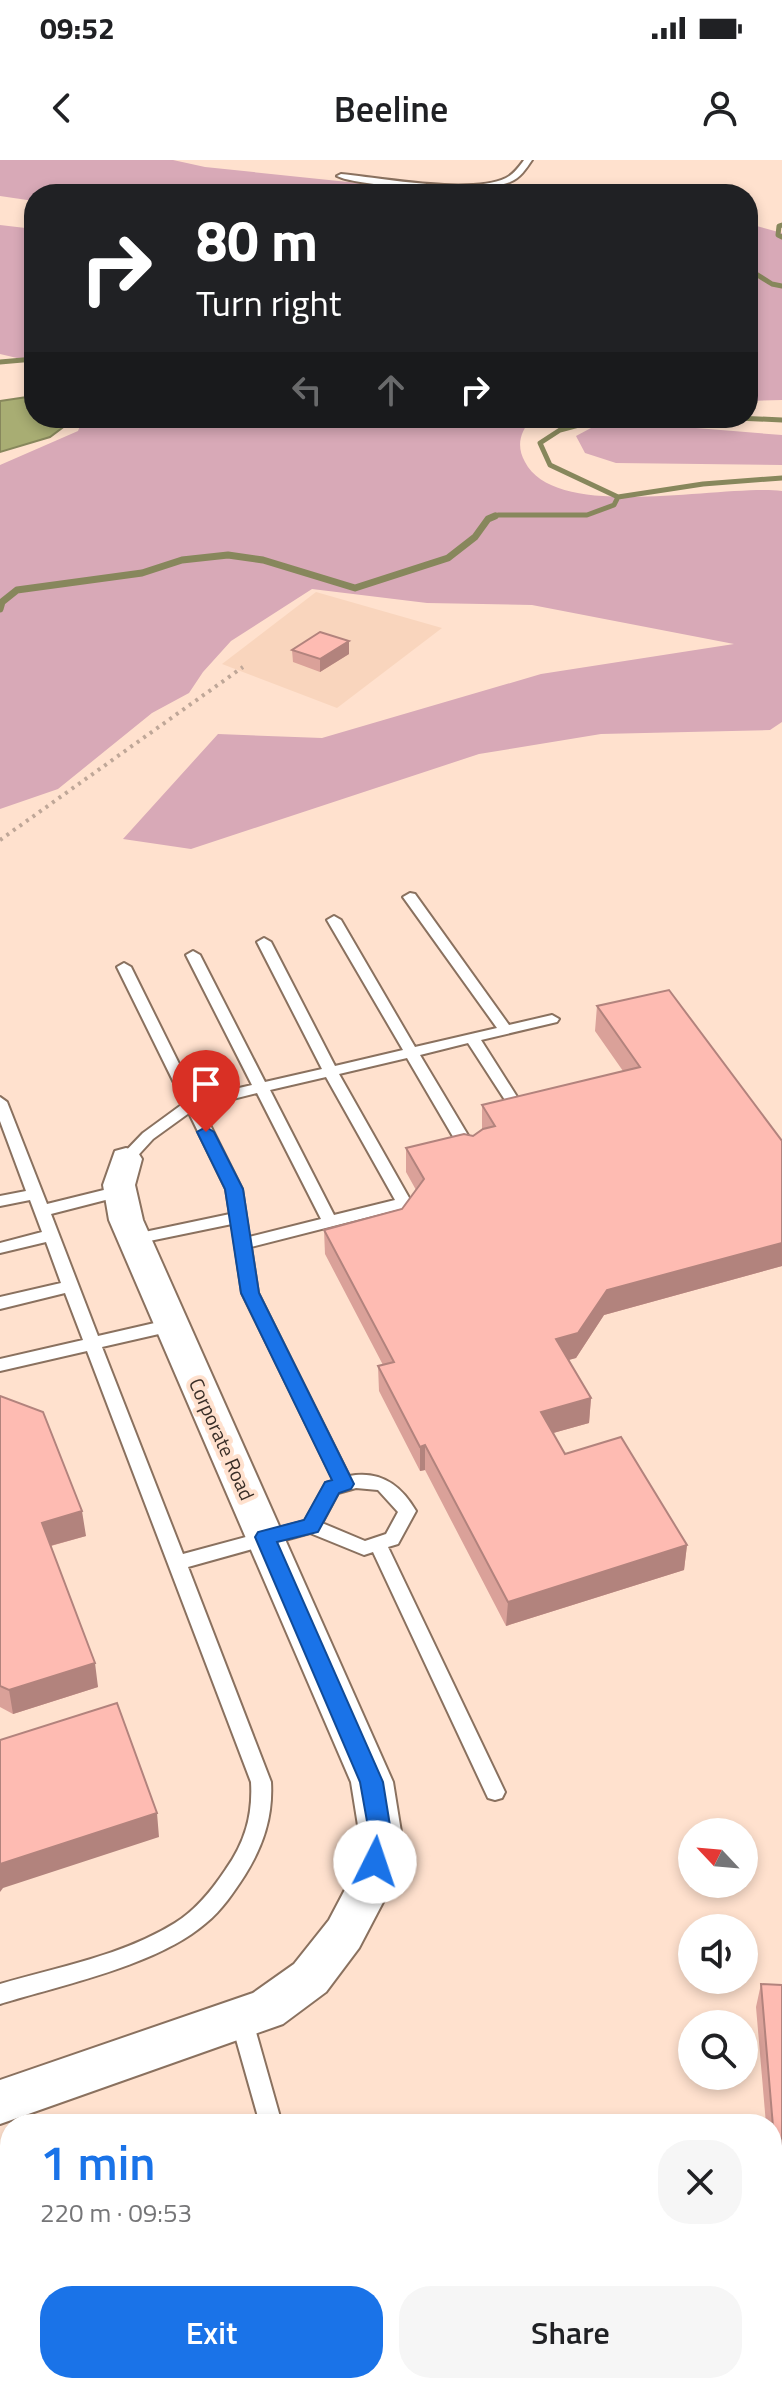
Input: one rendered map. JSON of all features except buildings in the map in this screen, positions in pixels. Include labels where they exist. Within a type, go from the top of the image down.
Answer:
[{"type":"street","name":"Corporate Road","points":[[0,2102],[267,2009],[310,1978],[344,1934],[370,1885],[381,1838],[372,1782],[126,1220],[123,1175]]},
{"type":"lane","points":[[491,184],[508,180],[523,169],[528,160]]},
{"type":"lane","points":[[341,176],[441,184]]},
{"type":"lane","points":[[410,897],[506,1030]]},
{"type":"lane","points":[[334,920],[471,1153]]},
{"type":"lane","points":[[242,1244],[404,1203],[330,1071],[264,942]]},
{"type":"lane","points":[[193,955],[330,1222]]},
{"type":"lane","points":[[124,967],[234,1189],[250,1293],[344,1484]]},
{"type":"lane","points":[[0,1201],[38,1202],[123,1175],[148,1136],[192,1104],[552,1019]]},
{"type":"lane","points":[[472,1038],[519,1111]]},
{"type":"lane","points":[[0,1102],[261,1782],[263,1807],[252,1846],[198,1919],[147,1947],[0,1994]]},
{"type":"lane","points":[[0,1152],[18,1148]]},
{"type":"lane","points":[[135,1239],[239,1217]]},
{"type":"lane","points":[[0,1248],[51,1235]]},
{"type":"lane","points":[[0,1303],[70,1286]]},
{"type":"lane","points":[[0,1365],[172,1325]]},
{"type":"lane","points":[[177,1563],[311,1526],[364,1548],[392,1539],[407,1511],[395,1491],[359,1478],[332,1488],[311,1526]]},
{"type":"lane","points":[[378,1544],[495,1792]]},
{"type":"lane","points":[[241,2018],[268,2114]]},
{"type":"path","points":[[0,840],[243,667]]},
{"type":"shaded area","points":[[0,160],[173,160],[205,167],[367,184],[24,184],[24,200],[0,196]]},
{"type":"shaded area","points":[[0,225],[24,228],[24,360],[0,354]]},
{"type":"shaded area","points":[[758,226],[782,233],[782,400],[758,401]]},
{"type":"shaded area","points":[[24,397],[24,428],[62,428],[50,437],[0,452],[0,401]]},
{"type":"shaded area","points":[[79,428],[526,428],[521,439],[525,462],[542,480],[570,491],[642,497],[782,491],[782,722],[770,730],[601,734],[479,754],[191,849],[123,839],[218,734],[322,738],[541,674],[734,644],[532,605],[427,603],[312,589],[231,641],[189,693],[152,713],[58,789],[0,809],[0,465]]},
{"type":"shaded area","points":[[591,428],[696,428],[782,435],[782,465],[616,463],[585,453],[576,436]]},
{"type":"shaded area","points":[[316,592],[442,628],[337,708],[222,664]]},
{"type":"waterway","points":[[782,225],[779,226],[778,235],[782,237]]},
{"type":"waterway","points":[[758,275],[782,286]]},
{"type":"waterway","points":[[0,362],[24,360]]},
{"type":"waterway","points":[[758,419],[782,420]]},
{"type":"waterway","points":[[568,428],[540,443],[550,465],[618,497]]},
{"type":"waterway","points":[[618,497],[703,484],[782,478]]},
{"type":"waterway","points":[[493,517],[587,515],[614,505],[618,497]]},
{"type":"waterway","points":[[0,609],[2,602],[17,590],[142,573],[182,560],[228,555],[263,560],[355,588],[448,558],[475,537],[493,517]]},
{"type":"route","points":[[206,1132],[234,1189],[250,1293],[344,1484],[332,1488],[311,1526],[265,1537],[372,1782],[381,1838],[375,1862]]}]
